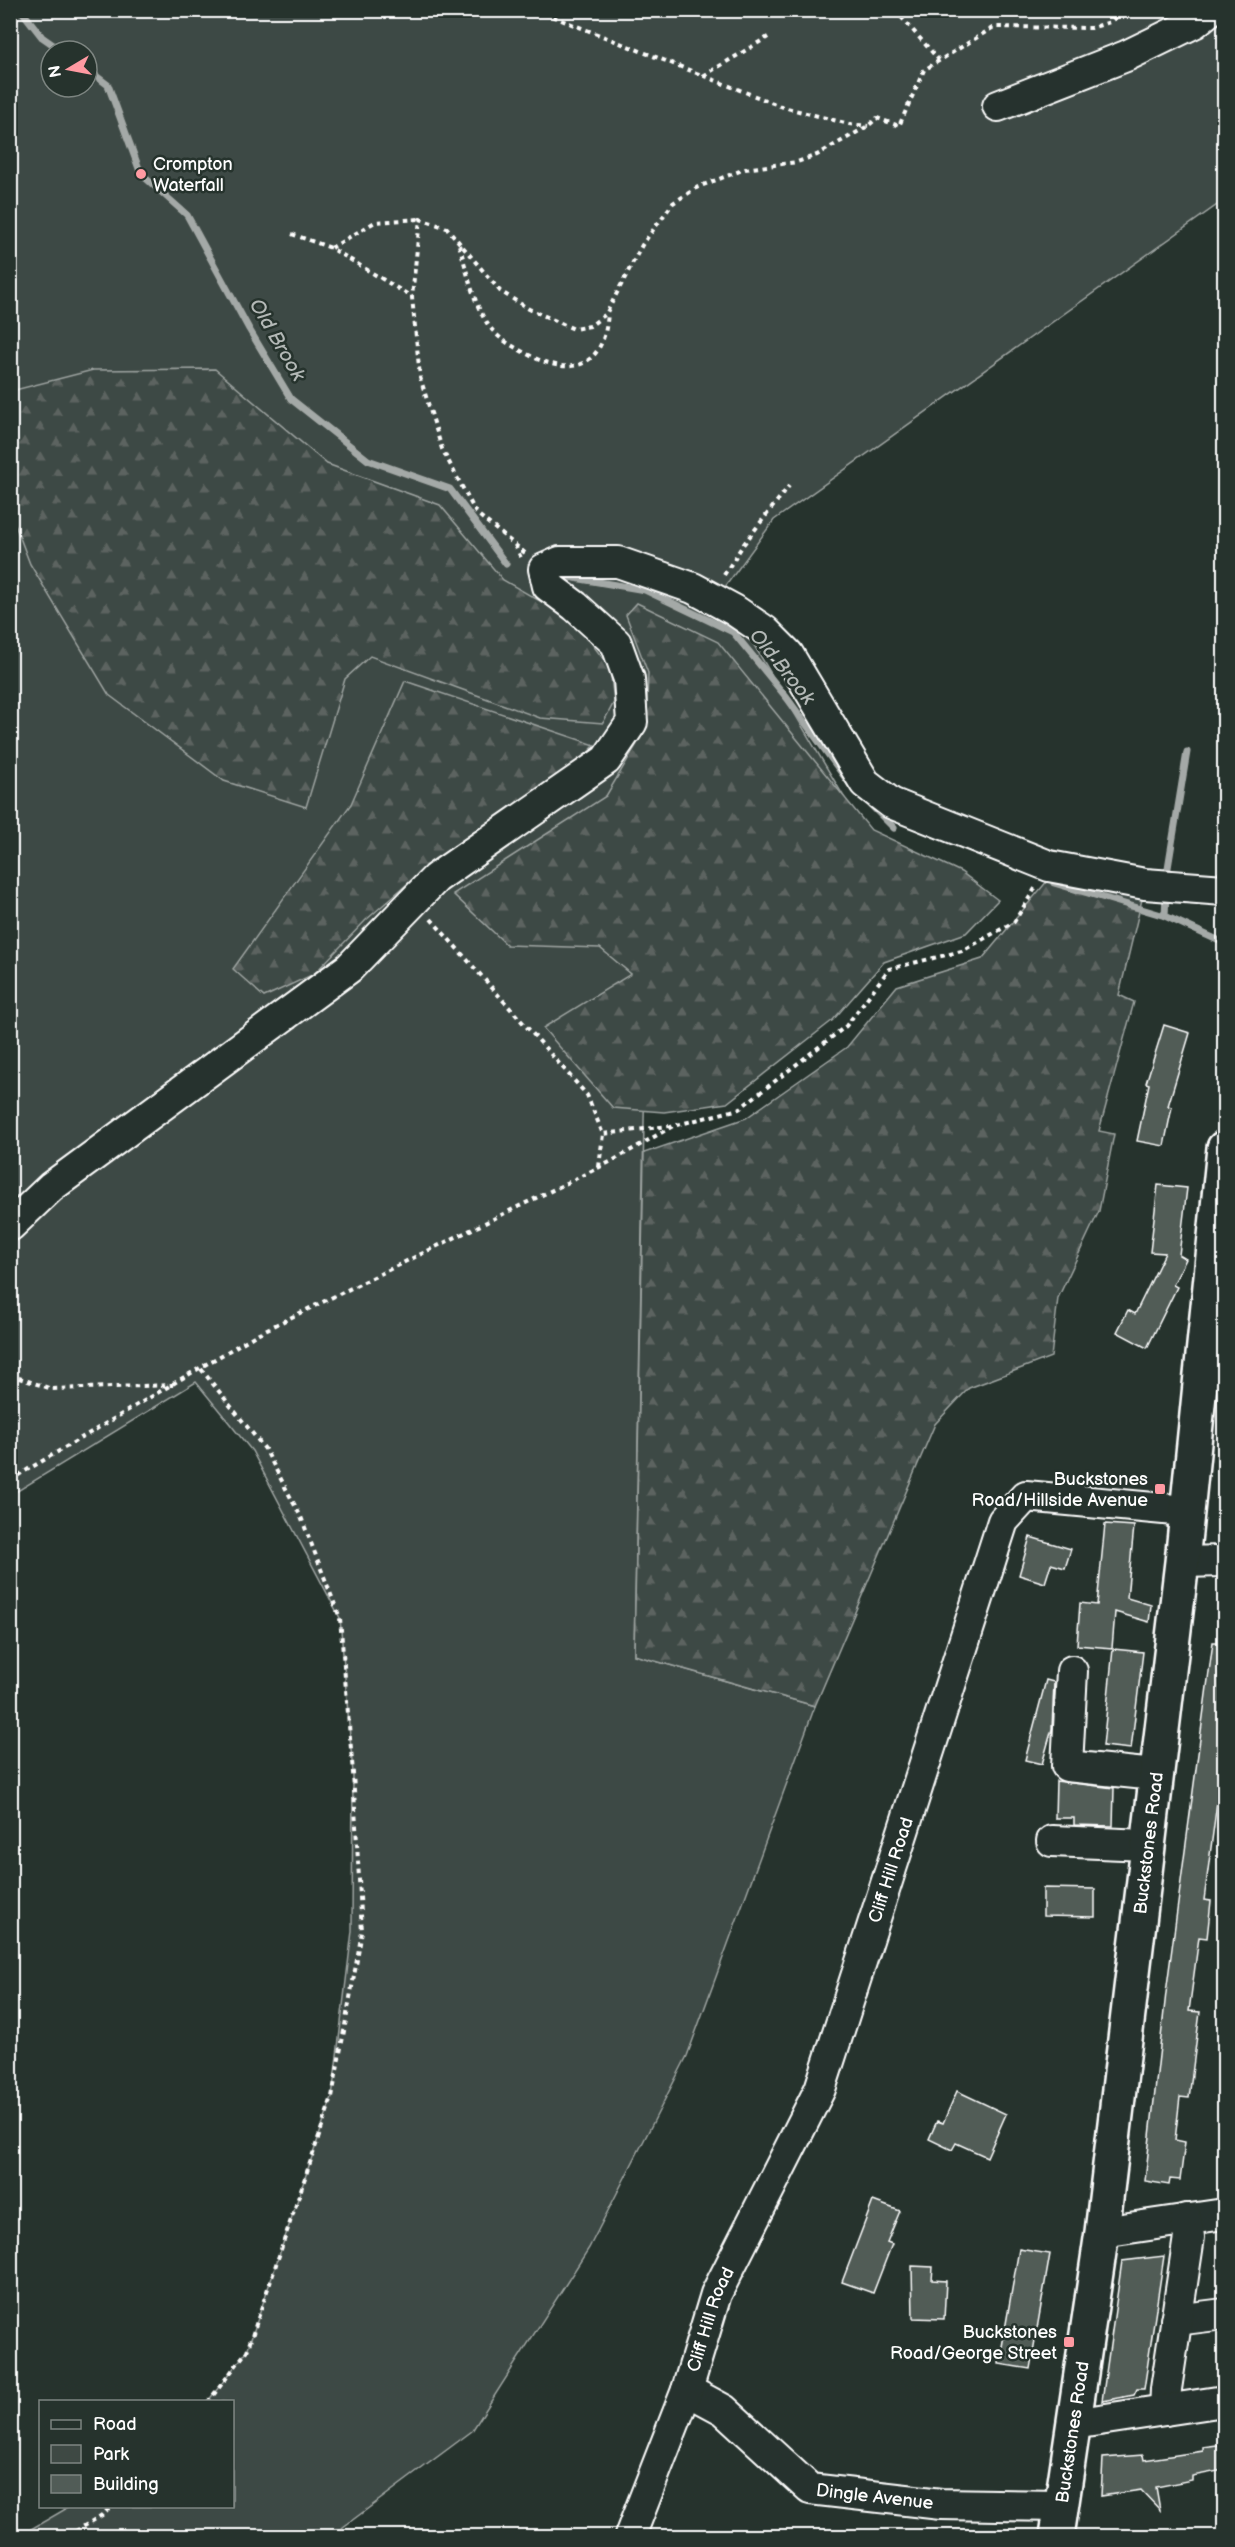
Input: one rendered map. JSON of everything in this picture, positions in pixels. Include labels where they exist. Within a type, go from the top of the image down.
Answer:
[{"type":"main road","name":"Buckstones Road","points":[[1059,2521],[1102,2232],[1146,1845],[1182,1562],[1185,1510],[1224,1148]]},
{"type":"street","points":[[998,106],[1126,56],[1194,22],[1210,10]]},
{"type":"street","points":[[10,1226],[51,1187],[349,968],[436,878],[606,760],[632,722],[629,679],[616,643],[575,606],[548,586],[544,568],[560,562],[618,562],[693,588],[734,610],[765,631],[788,654],[865,783],[891,803],[1049,866],[1166,886],[1224,891]]},
{"type":"street","name":"Cliff Hill Road","points":[[687,2390],[716,2294],[820,2089],[1003,1521],[1026,1496],[1185,1510]]},
{"type":"street","points":[[1182,1562],[1224,1561]]},
{"type":"street","points":[[1072,1671],[1067,1766],[1155,1775]]},
{"type":"street","points":[[1052,1841],[1146,1845]]},
{"type":"street","points":[[1102,2232],[1224,2214]]},
{"type":"street","points":[[1166,2410],[1166,2389],[1189,2237],[1186,2219]]},
{"type":"street","points":[[1176,2320],[1224,2314]]},
{"type":"street","points":[[630,2536],[687,2390]]},
{"type":"street","name":"Dingle Avenue","points":[[687,2390],[724,2410],[810,2489],[941,2504],[1059,2521]]},
{"type":"street","points":[[1073,2424],[1224,2402]]},
{"type":"path","points":[[536,10],[783,107],[849,124],[868,126]]},
{"type":"path","points":[[895,10],[939,60]]},
{"type":"path","points":[[331,248],[375,222],[420,219],[447,228],[493,284],[529,309],[574,329],[590,326],[608,310],[642,245],[673,203],[698,187],[745,169],[798,162],[817,155],[868,126],[877,118],[899,126],[924,70],[994,27],[1092,28],[1110,22],[1126,10]]},
{"type":"path","points":[[703,76],[768,37]]},
{"type":"path","points":[[420,219],[412,297],[420,377],[442,449],[477,513],[544,568]]},
{"type":"path","points":[[292,234],[331,248],[412,297]]},
{"type":"path","points":[[458,242],[482,315],[495,333],[545,363],[575,368],[587,362],[600,349],[607,331],[608,310]]},
{"type":"path","points":[[720,580],[743,545],[789,486]]},
{"type":"path","points":[[603,1134],[673,1126],[739,1109],[846,1026],[889,969],[962,951],[1014,922],[1049,866]]},
{"type":"path","points":[[436,878],[431,920],[587,1095],[603,1134],[599,1167]]},
{"type":"path","points":[[10,1480],[201,1370],[259,1333],[599,1167],[673,1126]]},
{"type":"path","points":[[201,1370],[265,1449],[301,1517],[340,1618],[353,1773],[362,1932],[328,2108],[247,2351],[209,2400]]},
{"type":"path","points":[[10,1375],[51,1389],[173,1385]]},
{"type":"path","points":[[68,2536],[102,2516],[109,2508]]},
{"type":"green space","points":[[11,11],[1224,11],[1224,200],[774,520],[722,591],[847,802],[645,1069],[634,1655],[815,1706],[687,2056],[589,2248],[472,2431],[331,2536],[19,2536],[67,2508],[234,2508],[234,2400],[209,2400],[247,2351],[332,2097],[352,1931],[353,1773],[340,1618],[252,1451],[196,1382],[11,1495]]},
{"type":"green space","points":[[215,369],[327,464],[440,505],[503,580],[575,621],[610,668],[614,702],[603,723],[540,718],[370,656],[345,679],[306,807],[224,781],[109,695],[30,564],[11,514],[11,391],[93,370]]},
{"type":"green space","points":[[637,603],[718,642],[871,830],[961,872],[998,900],[966,933],[884,962],[833,1020],[727,1103],[664,1112],[613,1108],[543,1028],[631,974],[600,948],[507,945],[453,894],[606,796],[646,729],[648,673],[626,615]]},
{"type":"green space","points":[[405,681],[595,745],[559,784],[431,863],[366,920],[314,974],[264,997],[233,969],[351,804]]},
{"type":"green space","points":[[1053,874],[1144,891],[1119,995],[1134,1002],[1099,1131],[1114,1134],[1099,1211],[1058,1298],[1051,1357],[969,1388],[935,1424],[815,1706],[634,1655],[644,1153],[746,1118],[847,1047],[897,986],[982,959]]},
{"type":"building","points":[[1164,1025],[1190,1033],[1168,1106],[1172,1107],[1164,1146],[1137,1141],[1149,1084],[1146,1083]]},
{"type":"building","points":[[1158,1185],[1187,1188],[1179,1255],[1186,1259],[1173,1285],[1177,1287],[1147,1348],[1117,1332],[1128,1310],[1135,1314],[1165,1253],[1150,1252]]},
{"type":"building","points":[[1105,1524],[1134,1526],[1127,1598],[1151,1605],[1149,1622],[1115,1612],[1112,1648],[1077,1645],[1080,1603],[1097,1605]]},
{"type":"building","points":[[1030,1537],[1071,1549],[1065,1568],[1051,1564],[1045,1583],[1019,1575]]},
{"type":"building","points":[[1213,1642],[1224,1642],[1224,1750],[1204,1900],[1211,1901],[1207,1938],[1199,1937],[1189,2011],[1200,2012],[1189,2098],[1180,2097],[1175,2140],[1185,2142],[1180,2180],[1170,2179],[1169,2185],[1145,2181],[1166,1993]]},
{"type":"building","points":[[1113,1649],[1143,1652],[1131,1749],[1103,1746]]},
{"type":"building","points":[[1046,1680],[1054,1682],[1052,1729],[1042,1764],[1025,1760]]},
{"type":"building","points":[[1056,1781],[1114,1788],[1113,1826],[1074,1825],[1074,1818],[1055,1818]]},
{"type":"building","points":[[1043,1888],[1095,1889],[1095,1917],[1043,1916]]},
{"type":"building","points":[[957,2091],[1006,2114],[987,2157],[956,2143],[952,2150],[929,2139],[937,2121],[943,2123]]},
{"type":"building","points":[[873,2201],[900,2211],[887,2242],[892,2244],[873,2293],[842,2282]]},
{"type":"building","points":[[1019,2249],[1050,2254],[1030,2369],[999,2364]]},
{"type":"building","points":[[1164,2256],[1144,2389],[1137,2389],[1134,2395],[1102,2401],[1122,2261]]},
{"type":"building","points":[[912,2266],[933,2267],[932,2280],[946,2281],[944,2319],[913,2318]]},
{"type":"building","points":[[1224,2444],[1224,2470],[1192,2476],[1192,2480],[1156,2487],[1160,2510],[1141,2490],[1101,2496],[1103,2458],[1143,2455],[1144,2460],[1203,2451],[1203,2447]]},
{"type":"waterway","name":"Old Brook","points":[[21,10],[45,39]]},
{"type":"waterway","name":"Old Brook","points":[[99,78],[108,85],[141,174],[187,215],[249,329],[291,399],[368,460],[450,489],[506,564]]},
{"type":"waterway","name":"Old Brook","points":[[569,577],[645,590],[733,632],[787,698],[852,787]]},
{"type":"waterway","points":[[1166,880],[1187,752]]},
{"type":"waterway","name":"Old Brook","points":[[871,805],[894,828]]},
{"type":"waterway","name":"Old Brook","points":[[1054,883],[1165,916],[1224,943]]},
{"type":"waterway","points":[[1165,916],[1166,894]]},
{"type":"place","name":"Crompton Waterfall","points":[[141,174]]},
{"type":"place","name":"Buckstones Road/Hillside Avenue","points":[[1160,1489]]},
{"type":"place","name":"Buckstones Road/George Street","points":[[1069,2342]]}]
